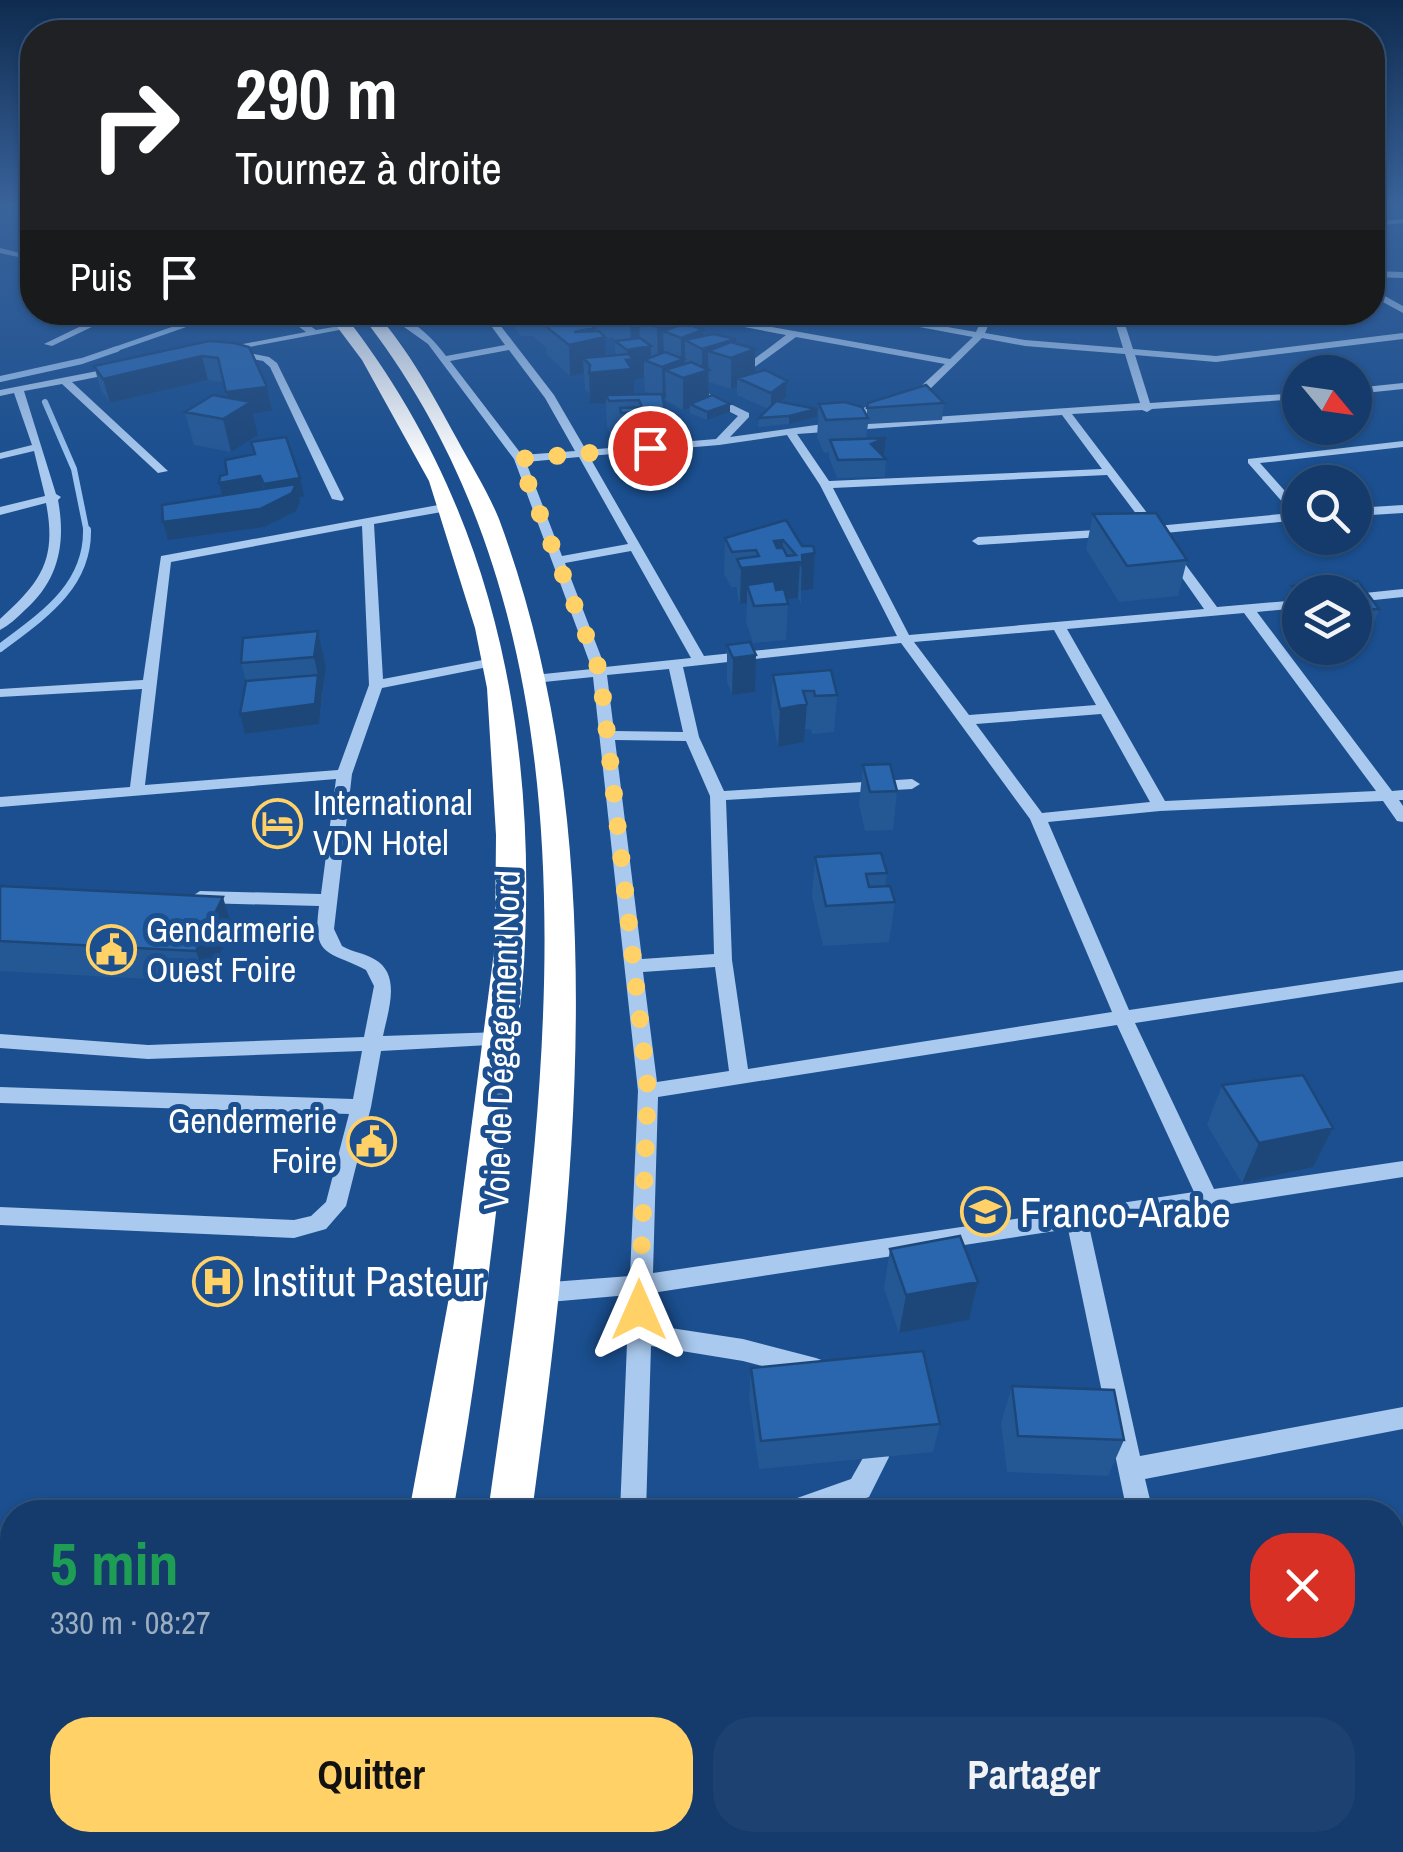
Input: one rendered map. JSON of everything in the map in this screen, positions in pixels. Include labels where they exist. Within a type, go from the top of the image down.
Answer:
[{"type":"highway","name":"Voie de Dégagement Nord","points":[[359,325],[370,359],[420,441],[466,552],[493,662],[510,835],[510,944],[500,1040],[469,1292],[434,1500]]},
{"type":"highway","name":"Voie de Dégagement Nord","points":[[363,325],[447,428],[474,481],[520,601],[557,837],[560,969],[554,1104],[511,1500]]},
{"type":"street","points":[[49,344],[91,325]]},
{"type":"street","points":[[302,325],[314,333]]},
{"type":"street","points":[[337,325],[314,333],[214,351],[254,356],[274,365],[338,500]]},
{"type":"street","points":[[379,325],[431,342],[519,459],[600,672],[648,1090],[633,1500]]},
{"type":"street","points":[[493,325],[550,398],[700,661]]},
{"type":"street","points":[[699,328],[705,325]]},
{"type":"street","points":[[740,325],[952,362]]},
{"type":"street","points":[[927,325],[978,337],[1238,359],[1403,336]]},
{"type":"street","points":[[519,459],[718,442],[816,428],[923,390],[978,337],[984,325]]},
{"type":"street","points":[[1120,325],[1147,409]]},
{"type":"street","points":[[745,371],[796,333]]},
{"type":"street","points":[[445,359],[511,347]]},
{"type":"street","points":[[0,393],[139,366]]},
{"type":"street","points":[[672,378],[743,411],[744,418],[718,442]]},
{"type":"street","points":[[65,381],[162,471]]},
{"type":"street","points":[[1372,389],[1403,386]]},
{"type":"street","points":[[0,626],[44,582],[54,544],[55,497],[18,389]]},
{"type":"street","points":[[816,428],[1282,398]]},
{"type":"street","points":[[1066,413],[1214,612]]},
{"type":"street","points":[[791,434],[826,485],[905,639],[1038,818],[1122,1015],[1208,1199]]},
{"type":"street","points":[[1282,495],[1252,461],[1260,457],[1403,444]]},
{"type":"street","points":[[0,456],[36,448]]},
{"type":"street","points":[[826,485],[1107,472]]},
{"type":"street","points":[[0,511],[55,497]]},
{"type":"street","points":[[137,791],[165,559],[449,507]]},
{"type":"street","points":[[1372,511],[1403,509]]},
{"type":"street","points":[[978,540],[1154,531],[1282,518]]},
{"type":"street","points":[[0,1216],[294,1229],[318,1223],[335,1206],[360,1108],[384,986],[382,973],[372,963],[334,952],[325,929],[344,774],[376,685],[368,520]]},
{"type":"street","points":[[558,560],[632,547]]},
{"type":"street","points":[[1372,596],[1403,593]]},
{"type":"street","points":[[534,679],[905,639],[1282,606]]},
{"type":"street","points":[[1248,609],[1395,795],[1403,818]]},
{"type":"street","points":[[1059,626],[1160,806]]},
{"type":"street","points":[[376,685],[493,662]]},
{"type":"street","points":[[675,664],[692,737],[718,796],[723,960],[740,1077]]},
{"type":"street","points":[[0,693],[148,684]]},
{"type":"street","points":[[968,720],[1106,709]]},
{"type":"street","points":[[607,735],[692,737]]},
{"type":"street","points":[[0,802],[344,774]]},
{"type":"street","points":[[718,796],[912,784]]},
{"type":"street","points":[[1038,818],[1160,806],[1395,795]]},
{"type":"street","points":[[174,897],[329,900]]},
{"type":"street","points":[[634,966],[723,960]]},
{"type":"street","points":[[648,1090],[917,1052],[1122,1015],[1403,976]]},
{"type":"street","points":[[0,1042],[148,1052],[500,1040]]},
{"type":"street","points":[[0,1095],[360,1108]]},
{"type":"street","points":[[536,1294],[638,1284],[1403,1169]]},
{"type":"street","points":[[1076,1216],[1137,1500]]},
{"type":"street","points":[[640,1334],[744,1350],[824,1370],[838,1379]]},
{"type":"street","points":[[1130,1470],[1403,1418]]},
{"type":"street","points":[[826,1500],[860,1488],[878,1457]]},
{"type":"building","points":[[544,325],[591,325],[595,328],[574,332],[599,331],[605,337],[569,345]]},
{"type":"building","points":[[680,325],[703,330],[681,338],[663,331]]},
{"type":"building","points":[[713,334],[736,339],[702,349],[685,340]]},
{"type":"building","points":[[640,338],[651,346],[627,350],[615,341]]},
{"type":"building","points":[[209,341],[249,347],[267,387],[226,392],[218,358],[202,356],[103,379],[94,366]]},
{"type":"building","points":[[731,342],[755,349],[731,358],[708,351]]},
{"type":"building","points":[[665,352],[684,359],[662,367],[644,360]]},
{"type":"building","points":[[629,354],[633,359],[626,360],[632,369],[589,373],[590,365],[583,358]]},
{"type":"building","points":[[691,362],[709,370],[683,378],[665,370]]},
{"type":"building","points":[[765,370],[787,381],[771,393],[737,378]]},
{"type":"building","points":[[926,385],[944,403],[867,408],[868,403]]},
{"type":"building","points":[[662,394],[665,410],[621,413],[620,408],[642,407],[639,400],[609,401],[606,395]]},
{"type":"building","points":[[213,395],[251,402],[223,419],[185,412]]},
{"type":"building","points":[[712,395],[730,404],[707,412],[690,404]]},
{"type":"building","points":[[776,401],[817,409],[759,418]]},
{"type":"building","points":[[845,402],[862,407],[868,418],[826,420],[819,404]]},
{"type":"building","points":[[286,437],[300,478],[264,484],[260,476],[219,483],[220,476],[227,474],[225,460],[255,454],[251,442]]},
{"type":"building","points":[[886,438],[871,444],[886,459],[838,460],[830,440]]},
{"type":"building","points":[[296,484],[292,493],[260,509],[163,522],[162,505]]},
{"type":"building","points":[[1156,513],[1187,560],[1127,566],[1093,514]]},
{"type":"building","points":[[786,520],[802,546],[813,546],[815,553],[802,555],[803,568],[800,562],[741,568],[737,559],[759,556],[756,550],[732,552],[725,538]],"holes":[[[783,540],[796,555],[787,556],[774,541]]]},
{"type":"building","points":[[774,581],[776,590],[784,589],[788,604],[754,606],[747,585]]},
{"type":"building","points":[[318,631],[314,657],[241,663],[243,638]]},
{"type":"building","points":[[750,642],[756,655],[733,658],[727,645]]},
{"type":"building","points":[[831,670],[837,695],[815,696],[814,691],[803,691],[807,704],[780,709],[773,675]]},
{"type":"building","points":[[318,675],[315,704],[240,714],[246,681]]},
{"type":"building","points":[[890,764],[897,791],[870,792],[863,765]]},
{"type":"building","points":[[881,853],[887,873],[866,874],[869,887],[890,886],[895,902],[826,906],[815,857]]},
{"type":"building","points":[[0,886],[223,897],[196,951],[0,941]]},
{"type":"building","points":[[1303,1075],[1333,1128],[1259,1143],[1222,1085]]},
{"type":"building","points":[[960,1236],[978,1282],[906,1295],[890,1249]]},
{"type":"building","points":[[923,1351],[940,1424],[761,1441],[751,1368]]},
{"type":"building","points":[[1012,1386],[1114,1390],[1124,1440],[1018,1436]]},
{"type":"waterway","points":[[110,351],[185,325]]},
{"type":"waterway","points":[[0,379],[117,349]]},
{"type":"waterway","points":[[45,402],[74,469],[87,532]]},
{"type":"waterway","points":[[0,648],[46,612],[71,584],[80,568],[87,532]]},
{"type":"place","name":"International VDN Hotel","points":[[278,823]]},
{"type":"place","name":"Gendarmerie Ouest Foire","points":[[111,950]]},
{"type":"place","name":"Gendermerie Foire","points":[[372,1141]]},
{"type":"place","name":"Franco-Arabe","points":[[985,1212]]},
{"type":"place","name":"Institut Pasteur","points":[[217,1281]]},
{"type":"route","points":[[639,1310],[648,1090],[600,672],[519,459],[650,448]]}]
